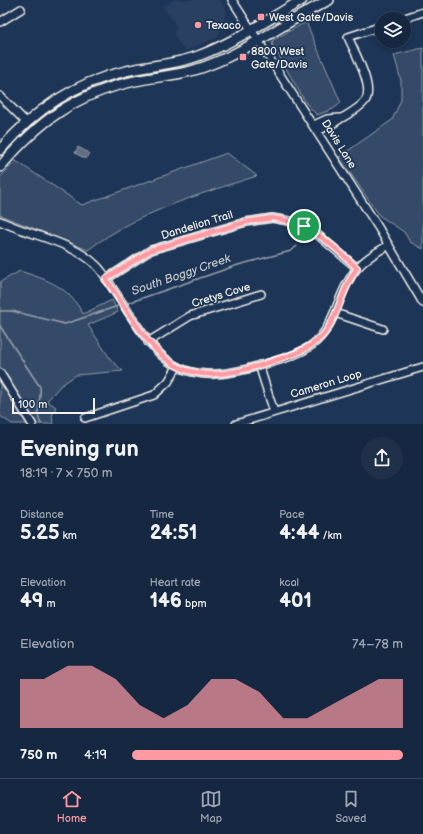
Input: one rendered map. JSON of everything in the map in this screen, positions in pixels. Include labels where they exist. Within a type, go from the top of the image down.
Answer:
[{"type":"main road","points":[[0,150],[26,122],[61,97],[100,79],[127,70],[180,62],[197,56],[224,45],[302,0]]},
{"type":"main road","points":[[1,165],[34,130],[73,103],[115,86],[181,74],[208,66],[231,56],[328,0]]},
{"type":"main road","points":[[34,130],[36,122],[61,97]]},
{"type":"main road","points":[[1,165],[6,153],[26,129],[26,122]]},
{"type":"street","name":"Davis Lane","points":[[232,0],[316,128],[389,245],[423,303]]},
{"type":"street","points":[[0,22],[21,9]]},
{"type":"street","points":[[411,16],[423,12]]},
{"type":"street","points":[[316,128],[327,119],[340,118],[363,103],[368,92],[362,70],[348,37],[375,28]]},
{"type":"street","points":[[0,96],[26,122]]},
{"type":"street","name":"Dandelion Trail","points":[[106,279],[151,250],[246,222],[272,218],[295,222],[312,230],[357,268]]},
{"type":"street","points":[[0,221],[74,250],[96,265],[148,342],[163,358],[177,367],[200,374],[220,374],[259,366],[301,352],[312,345],[321,336],[335,314],[344,289],[357,268],[368,258],[389,245]]},
{"type":"street","name":"Cretys Cove","points":[[148,342],[190,316],[208,309],[261,294]]},
{"type":"street","points":[[335,314],[383,329]]},
{"type":"street","points":[[259,366],[274,412]]},
{"type":"street","points":[[85,418],[154,395],[168,382],[177,367]]},
{"type":"street","name":"Cameron Loop","points":[[236,424],[423,367]]},
{"type":"street","points":[[0,373],[32,424]]},
{"type":"shaded area","points":[[173,0],[220,0],[227,11],[218,37],[185,51],[174,35],[176,25],[163,7]]},
{"type":"shaded area","points":[[306,22],[341,103],[333,109],[317,115],[306,103],[272,44],[273,40]]},
{"type":"shaded area","points":[[423,48],[423,249],[410,242],[404,232],[380,216],[339,157],[392,120],[401,100],[401,81],[394,55]]},
{"type":"shaded area","points":[[78,147],[89,153],[86,159],[75,153]]},
{"type":"shaded area","points":[[227,153],[257,176],[212,190],[148,215],[127,225],[88,250],[0,215],[0,177],[16,161],[82,205]]},
{"type":"shaded area","points":[[20,271],[48,281],[64,290],[77,304],[83,314],[112,300],[118,312],[88,325],[111,360],[123,371],[76,375],[60,386],[47,401],[56,407],[52,416],[53,424],[36,424],[0,366],[0,282]]},
{"type":"shaded area","points":[[0,379],[27,424],[12,424],[0,416]]},
{"type":"waterway","name":"South Boggy Creek","points":[[125,304],[238,265],[291,251],[297,246]]},
{"type":"waterway","name":"South Boggy Creek","points":[[0,311],[12,311],[65,324],[121,305]]},
{"type":"waterway","points":[[0,326],[40,387],[38,415],[41,424]]},
{"type":"place","name":"West Gate/Davis","points":[[261,17]]},
{"type":"place","name":"Texaco","points":[[198,25]]},
{"type":"place","name":"8800 West Gate/Davis","points":[[243,57]]},
{"type":"route","points":[[272,218],[284,219],[304,226],[318,233],[357,268],[344,289],[335,314],[328,327],[312,345],[301,352],[259,366],[220,374],[200,374],[173,364],[154,351],[106,279],[151,250],[246,222],[272,218]]}]
